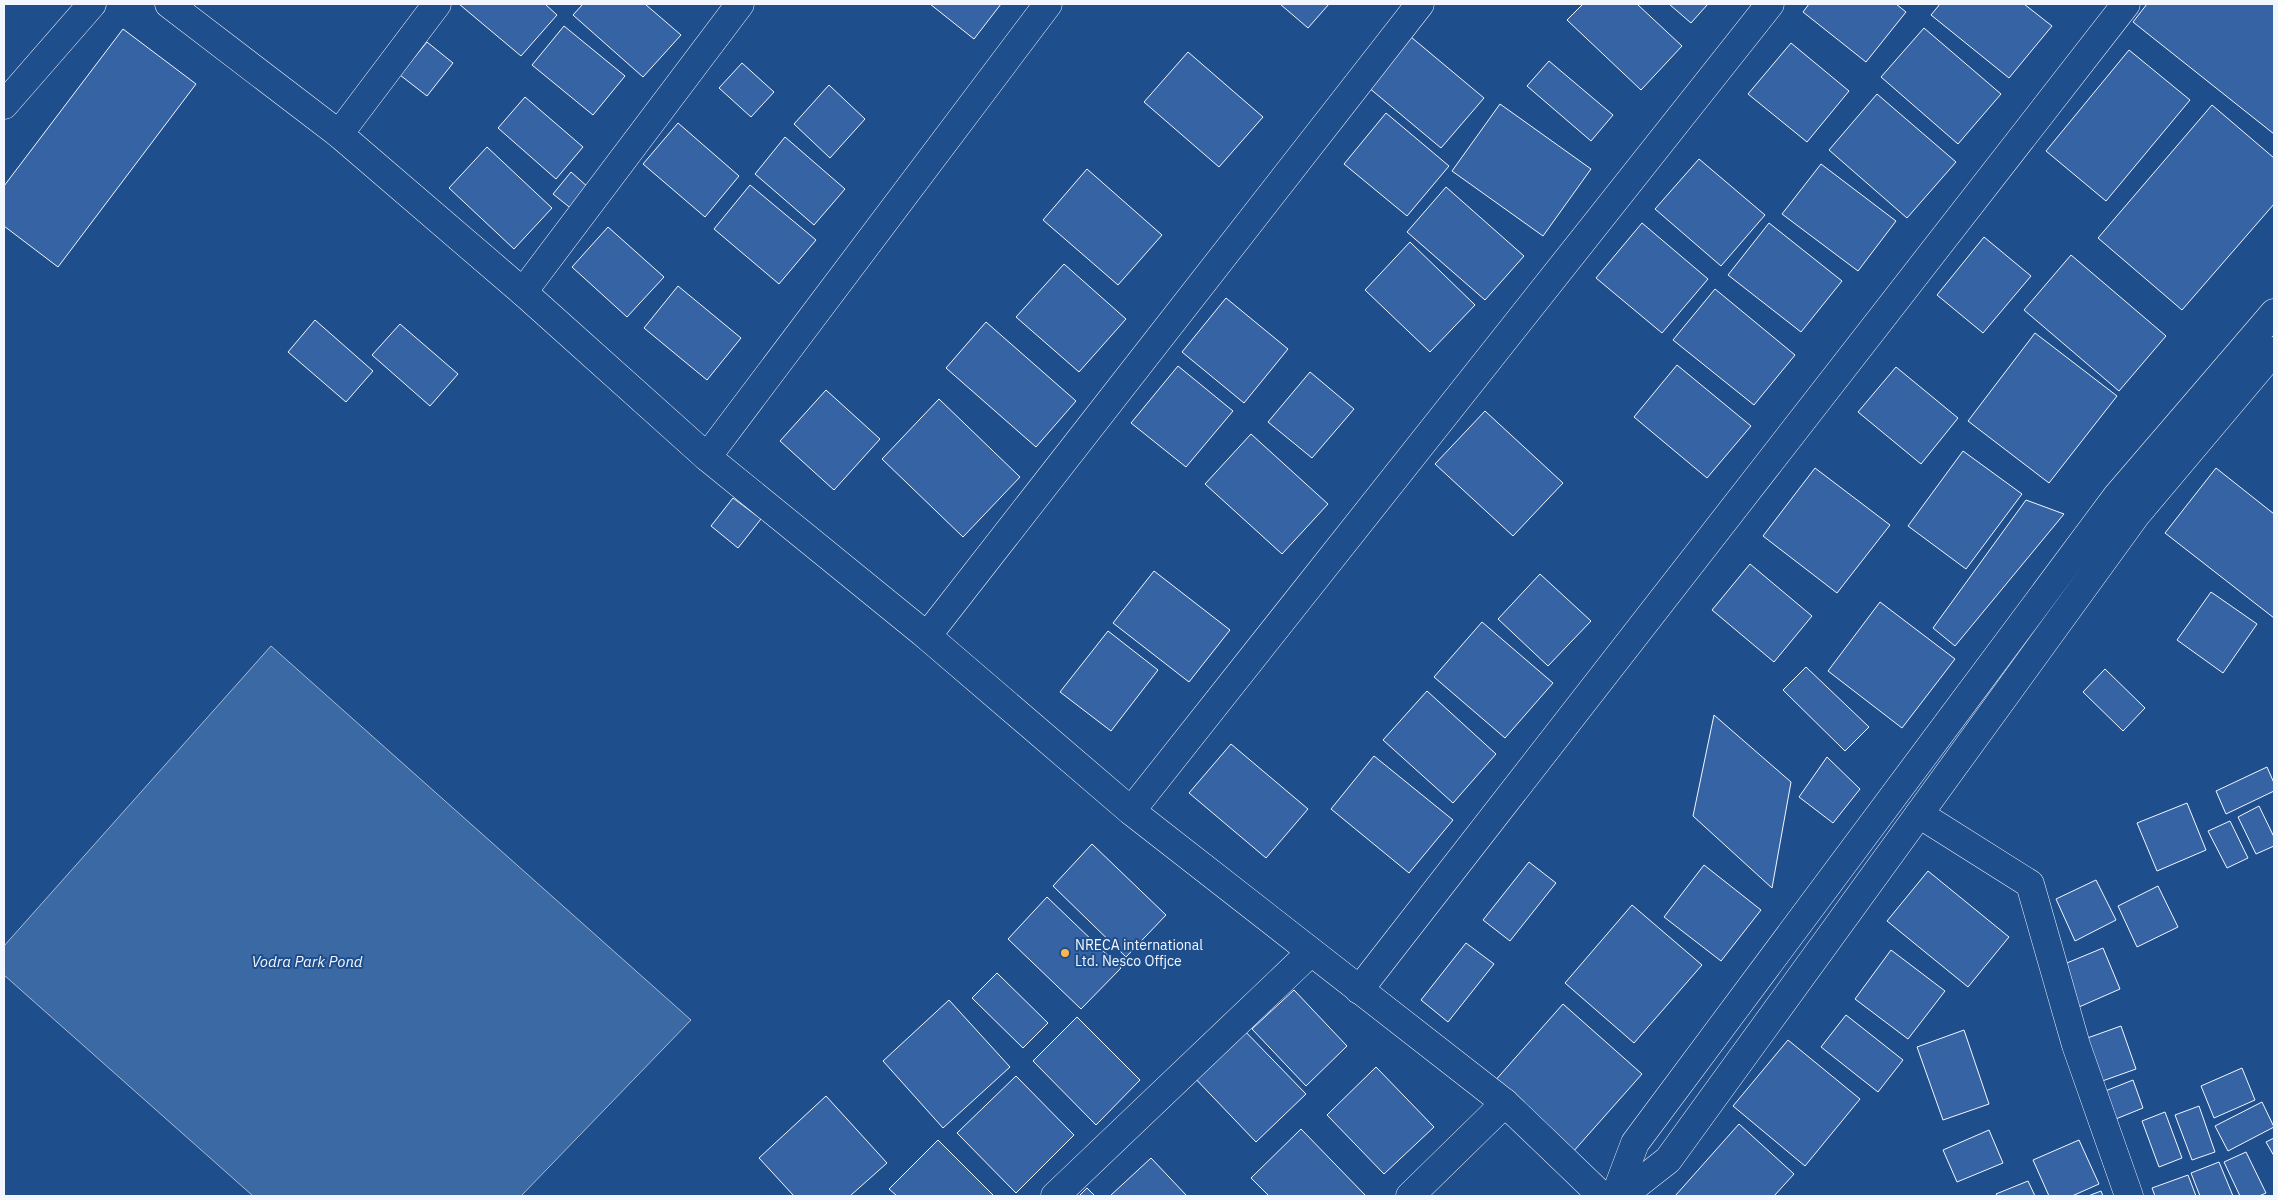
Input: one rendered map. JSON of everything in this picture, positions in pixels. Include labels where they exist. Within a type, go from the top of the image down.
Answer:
[{"type":"street","points":[[4,105],[92,4]]},
{"type":"street","points":[[169,4],[339,134],[523,292],[707,457],[927,636],[1131,811],[1505,1103],[1602,1196]]},
{"type":"street","points":[[339,134],[438,4]]},
{"type":"street","points":[[523,292],[740,4]]},
{"type":"street","points":[[707,457],[1048,4]]},
{"type":"street","points":[[927,636],[1420,4]]},
{"type":"street","points":[[1131,811],[1770,4]]},
{"type":"street","points":[[1359,990],[2126,4]]},
{"type":"street","points":[[1615,1196],[1635,1143],[2111,504],[2274,312]]},
{"type":"street","points":[[1622,1196],[1668,1160],[2136,515],[2274,351]]},
{"type":"street","points":[[1919,814],[2030,884],[2076,1044],[2129,1196]]},
{"type":"street","points":[[1055,1196],[1311,952]]},
{"type":"street","points":[[1410,1196],[1505,1103]]},
{"type":"water","name":"Vodra Park Pond","points":[[271,646],[691,1020],[521,1196],[253,1196],[4,975],[4,946]]},
{"type":"building","points":[[459,4],[545,4],[557,15],[521,56]]},
{"type":"building","points":[[583,4],[645,4],[681,35],[643,77],[573,15]]},
{"type":"building","points":[[930,4],[1001,4],[974,39]]},
{"type":"building","points":[[1280,4],[1329,4],[1308,28]]},
{"type":"building","points":[[1583,4],[1637,4],[1682,46],[1641,90],[1567,20]]},
{"type":"building","points":[[1669,4],[1708,4],[1691,23]]},
{"type":"building","points":[[1809,4],[1896,4],[1906,12],[1866,62],[1803,12]]},
{"type":"building","points":[[1940,4],[2024,4],[2052,26],[2009,78],[1931,15]]},
{"type":"building","points":[[2147,4],[2274,4],[2274,134],[2133,22]]},
{"type":"building","points":[[564,26],[625,76],[593,115],[532,65]]},
{"type":"building","points":[[1924,28],[2001,94],[1958,144],[1881,77]]},
{"type":"building","points":[[123,29],[196,84],[58,267],[4,226],[4,186]]},
{"type":"building","points":[[1405,32],[1484,98],[1441,148],[1362,82]]},
{"type":"building","points":[[427,42],[453,63],[427,96],[400,75]]},
{"type":"building","points":[[1791,43],[1849,91],[1807,142],[1748,94]]},
{"type":"building","points":[[2129,50],[2190,100],[2106,201],[2046,151]]},
{"type":"building","points":[[1188,52],[1263,117],[1219,167],[1144,102]]},
{"type":"building","points":[[1549,61],[1613,115],[1591,141],[1527,86]]},
{"type":"building","points":[[742,63],[774,92],[751,117],[719,88]]},
{"type":"building","points":[[829,85],[865,119],[830,158],[794,124]]},
{"type":"building","points":[[1877,94],[1956,162],[1907,218],[1829,150]]},
{"type":"building","points":[[525,97],[583,147],[556,179],[498,128]]},
{"type":"building","points":[[1500,104],[1591,169],[1543,236],[1452,171]]},
{"type":"building","points":[[2212,105],[2274,158],[2274,204],[2182,310],[2098,238]]},
{"type":"building","points":[[1386,113],[1449,166],[1407,216],[1344,164]]},
{"type":"building","points":[[678,123],[739,176],[705,217],[643,164]]},
{"type":"building","points":[[785,137],[845,189],[814,225],[755,174]]},
{"type":"building","points":[[487,147],[552,208],[514,249],[449,188]]},
{"type":"building","points":[[1699,159],[1765,215],[1721,266],[1655,209]]},
{"type":"building","points":[[1821,164],[1896,221],[1858,271],[1782,214]]},
{"type":"building","points":[[1087,169],[1162,235],[1118,285],[1043,220]]},
{"type":"building","points":[[571,172],[589,188],[573,210],[553,194]]},
{"type":"building","points":[[750,185],[816,240],[779,284],[714,229]]},
{"type":"building","points":[[1446,187],[1524,256],[1485,300],[1407,232]]},
{"type":"building","points":[[1642,223],[1708,279],[1662,333],[1596,278]]},
{"type":"building","points":[[1769,223],[1842,281],[1801,332],[1728,275]]},
{"type":"building","points":[[608,227],[664,277],[627,317],[572,267]]},
{"type":"building","points":[[1984,237],[2031,276],[1983,333],[1937,295]]},
{"type":"building","points":[[1410,242],[1475,305],[1430,352],[1365,290]]},
{"type":"building","points":[[2071,255],[2166,336],[2119,391],[2024,310]]},
{"type":"building","points":[[1064,264],[1126,319],[1079,372],[1016,317]]},
{"type":"building","points":[[678,286],[741,338],[707,380],[644,328]]},
{"type":"building","points":[[1715,289],[1795,355],[1754,405],[1673,340]]},
{"type":"building","points":[[1226,298],[1288,349],[1244,403],[1182,352]]},
{"type":"building","points":[[315,320],[373,371],[346,402],[288,352]]},
{"type":"building","points":[[986,322],[1076,401],[1036,447],[946,368]]},
{"type":"building","points":[[400,324],[458,374],[430,406],[372,355]]},
{"type":"building","points":[[2035,333],[2117,396],[2049,483],[1968,421]]},
{"type":"building","points":[[1677,365],[1751,426],[1707,478],[1634,417]]},
{"type":"building","points":[[1178,366],[1233,411],[1186,467],[1131,423]]},
{"type":"building","points":[[1896,367],[1958,418],[1921,464],[1858,412]]},
{"type":"building","points":[[1310,372],[1354,409],[1312,458],[1268,422]]},
{"type":"building","points":[[826,390],[880,439],[834,490],[780,441]]},
{"type":"building","points":[[939,399],[1020,477],[963,537],[882,459]]},
{"type":"building","points":[[1485,411],[1563,483],[1513,536],[1435,464]]},
{"type":"building","points":[[1251,434],[1328,504],[1282,554],[1205,484]]},
{"type":"building","points":[[1963,451],[2022,494],[1966,569],[1908,526]]},
{"type":"building","points":[[1815,468],[1890,525],[1837,593],[1763,536]]},
{"type":"building","points":[[2216,468],[2274,514],[2274,618],[2165,533]]},
{"type":"building","points":[[733,498],[761,519],[738,548],[711,526]]},
{"type":"building","points":[[2026,500],[2064,514],[1955,646],[1933,628]]},
{"type":"building","points":[[1750,564],[1812,616],[1774,662],[1712,610]]},
{"type":"building","points":[[1154,571],[1230,630],[1189,682],[1113,623]]},
{"type":"building","points":[[1540,574],[1591,621],[1548,666],[1498,619]]},
{"type":"building","points":[[2211,592],[2257,624],[2223,673],[2177,640]]},
{"type":"building","points":[[1880,602],[1955,659],[1902,728],[1828,671]]},
{"type":"building","points":[[1482,622],[1553,683],[1505,738],[1434,677]]},
{"type":"building","points":[[1108,631],[1158,670],[1111,731],[1060,692]]},
{"type":"building","points":[[1806,667],[1869,727],[1845,751],[1783,690]]},
{"type":"building","points":[[2105,669],[2145,708],[2123,731],[2083,692]]},
{"type":"building","points":[[1427,691],[1496,754],[1453,803],[1383,740]]},
{"type":"building","points":[[1714,715],[1791,782],[1772,888],[1693,816]]},
{"type":"building","points":[[1231,744],[1308,809],[1266,858],[1189,793]]},
{"type":"building","points":[[1374,756],[1453,820],[1409,873],[1331,809]]},
{"type":"building","points":[[1827,757],[1860,789],[1833,823],[1799,797]]},
{"type":"building","points":[[2267,767],[2274,783],[2274,791],[2226,814],[2216,791]]},
{"type":"building","points":[[2187,803],[2206,850],[2157,871],[2137,823]]},
{"type":"building","points":[[2259,806],[2274,837],[2274,846],[2256,854],[2238,817]]},
{"type":"building","points":[[2230,821],[2248,858],[2227,868],[2208,831]]},
{"type":"building","points":[[1092,844],[1166,915],[1126,957],[1053,886]]},
{"type":"building","points":[[1529,862],[1556,883],[1510,941],[1483,920]]},
{"type":"building","points":[[1704,865],[1761,910],[1721,961],[1664,917]]},
{"type":"building","points":[[1928,871],[2009,937],[1968,987],[1887,921]]},
{"type":"building","points":[[2096,880],[2116,920],[2075,941],[2056,899]]},
{"type":"building","points":[[2158,886],[2178,927],[2137,947],[2118,906]]},
{"type":"building","name":"NRECA international Ltd. Nesco Offjce","points":[[1047,897],[1121,968],[1081,1009],[1008,939]]},
{"type":"building","points":[[1632,905],[1702,965],[1634,1043],[1565,983]]},
{"type":"building","points":[[1466,943],[1494,964],[1448,1022],[1421,1000]]},
{"type":"building","points":[[2103,948],[2120,989],[2079,1007],[2062,965]]},
{"type":"building","points":[[1891,950],[1945,991],[1908,1039],[1855,999]]},
{"type":"building","points":[[997,973],[1048,1023],[1023,1048],[972,998]]},
{"type":"building","points":[[1294,990],[1347,1046],[1306,1086],[1252,1029]]},
{"type":"building","points":[[949,1000],[1010,1067],[943,1128],[883,1061]]},
{"type":"building","points":[[1563,1004],[1642,1074],[1572,1153],[1493,1083]]},
{"type":"building","points":[[1846,1015],[1903,1060],[1878,1092],[1821,1047]]},
{"type":"building","points":[[1077,1017],[1140,1080],[1096,1125],[1033,1061]]},
{"type":"building","points":[[1238,1024],[1306,1094],[1256,1142],[1189,1072]]},
{"type":"building","points":[[2121,1026],[2136,1069],[2094,1084],[2079,1041]]},
{"type":"building","points":[[1964,1030],[1989,1104],[1943,1120],[1917,1047]]},
{"type":"building","points":[[1788,1040],[1860,1099],[1805,1166],[1733,1106]]},
{"type":"building","points":[[1376,1067],[1434,1127],[1384,1174],[1327,1115]]},
{"type":"building","points":[[2242,1068],[2255,1100],[2214,1118],[2201,1086]]},
{"type":"building","points":[[1016,1076],[1074,1135],[1016,1193],[957,1133]]},
{"type":"building","points":[[2133,1080],[2143,1108],[2096,1127],[2085,1099]]},
{"type":"building","points":[[826,1096],[887,1163],[850,1196],[794,1196],[759,1158]]},
{"type":"building","points":[[2262,1102],[2274,1127],[2228,1151],[2215,1126]]},
{"type":"building","points":[[2199,1106],[2215,1152],[2192,1160],[2175,1115]]},
{"type":"building","points":[[2165,1112],[2182,1158],[2159,1167],[2142,1121]]},
{"type":"building","points":[[1739,1124],[1794,1174],[1774,1196],[1675,1196]]},
{"type":"building","points":[[1301,1129],[1366,1196],[1269,1196],[1251,1178]]},
{"type":"building","points":[[1989,1130],[2003,1163],[1957,1182],[1943,1150]]},
{"type":"building","points":[[2274,1138],[2274,1156],[2266,1142]]},
{"type":"building","points":[[938,1140],[994,1196],[897,1196],[889,1189]]},
{"type":"building","points":[[2079,1140],[2099,1184],[2072,1196],[2049,1196],[2033,1160]]},
{"type":"building","points":[[2246,1152],[2266,1193],[2259,1196],[2240,1196],[2224,1162]]},
{"type":"building","points":[[1151,1158],[1187,1196],[1110,1196]]},
{"type":"building","points":[[2219,1162],[2233,1196],[2200,1196],[2191,1173]]},
{"type":"building","points":[[2188,1175],[2196,1196],[2155,1196],[2152,1188]]},
{"type":"building","points":[[2028,1181],[2035,1196],[1997,1196],[1996,1194]]},
{"type":"building","points":[[1087,1188],[1095,1196],[1079,1196]]},
{"type":"building","points":[[2101,1191],[2103,1196],[2088,1196]]},
{"type":"place","name":"NRECA international Ltd. Nesco Offjce","points":[[1065,953]]}]
